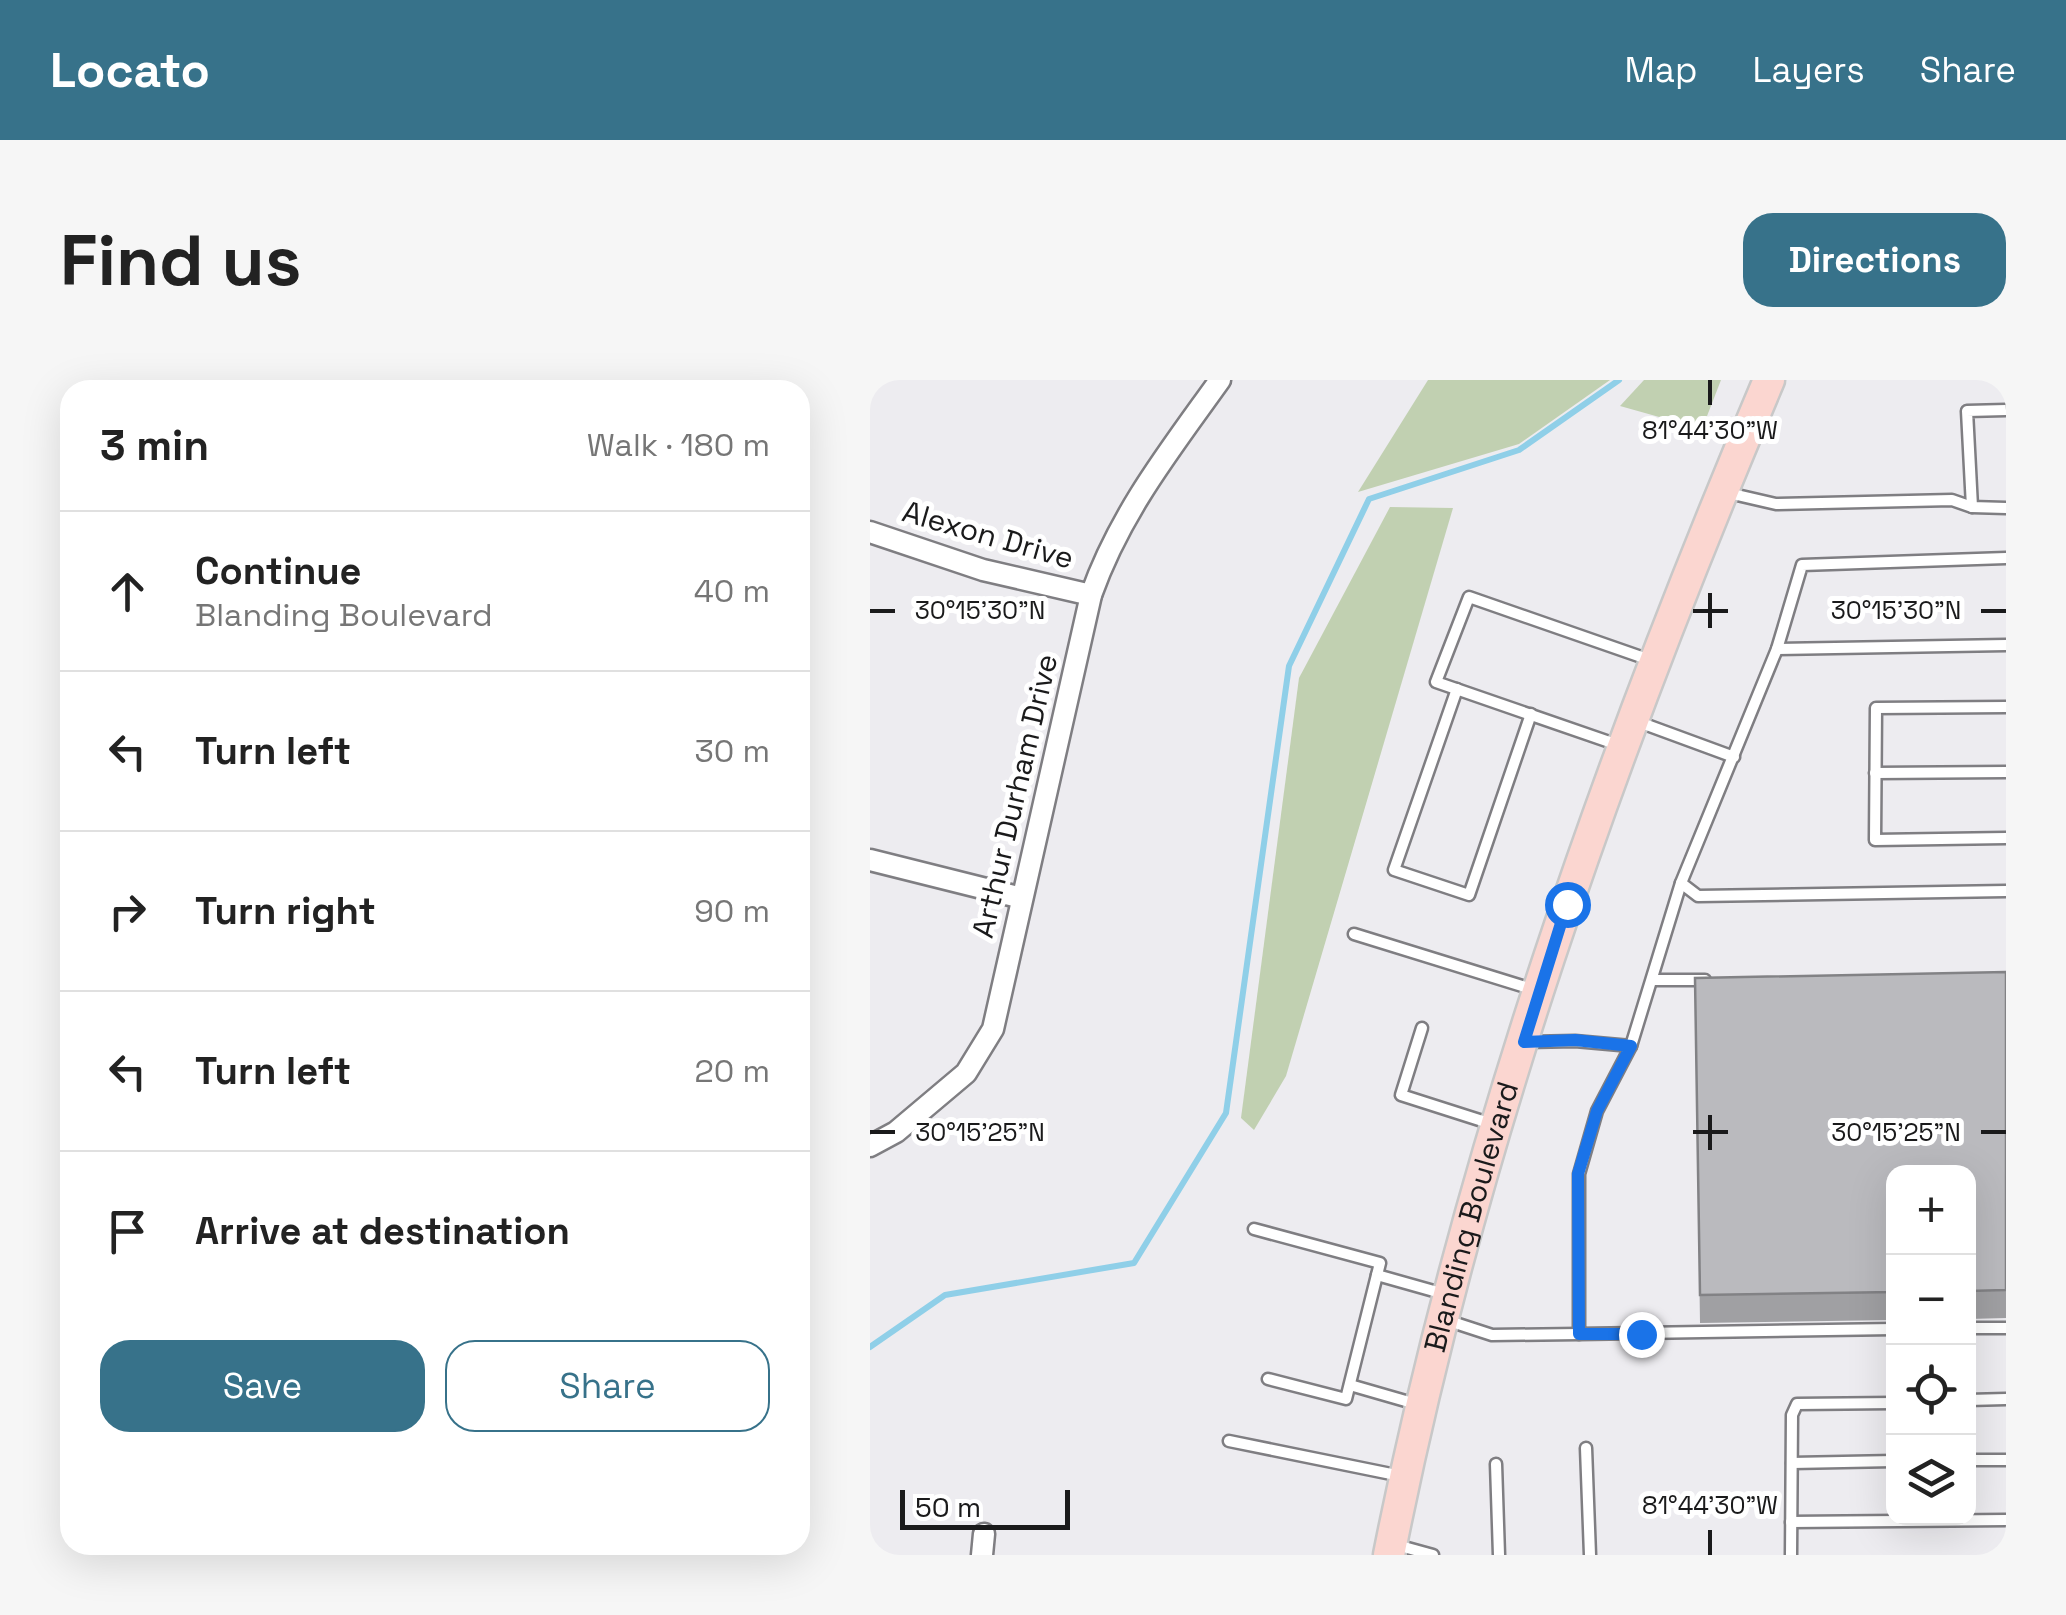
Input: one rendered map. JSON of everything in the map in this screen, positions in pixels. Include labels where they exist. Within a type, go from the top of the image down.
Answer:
[{"type":"main road","name":"Blanding Boulevard","points":[[1391,1549],[1448,1308],[1540,991],[1627,733],[1769,380]]},
{"type":"street","name":"Arthur Durham Drive","points":[[870,1146],[896,1132],[966,1073],[993,1029],[1091,595],[1107,550],[1131,505],[1220,380]]},
{"type":"street","name":"Alexon Drive","points":[[870,532],[982,570],[1091,595]]},
{"type":"street","points":[[870,860],[1022,898]]},
{"type":"lane","points":[[1972,507],[1968,411],[2006,410]]},
{"type":"lane","points":[[1723,492],[1776,504],[1952,500],[1972,507],[2006,508]]},
{"type":"lane","points":[[1579,1334],[1578,1174],[1597,1111],[1631,1046],[1681,883],[1777,649],[1802,565],[2006,558]]},
{"type":"lane","points":[[1656,662],[1469,597],[1436,682],[1530,714],[1734,756]]},
{"type":"lane","points":[[1777,649],[2006,645]]},
{"type":"lane","points":[[1457,689],[1394,870],[1469,895],[1530,714]]},
{"type":"lane","points":[[2006,706],[1876,708],[1875,840],[2006,838]]},
{"type":"lane","points":[[1875,773],[2006,772]]},
{"type":"lane","points":[[1681,883],[1698,896],[2006,891]]},
{"type":"lane","points":[[1354,934],[1540,991]]},
{"type":"lane","points":[[1652,980],[1711,980]]},
{"type":"lane","points":[[1422,1028],[1401,1096],[1498,1126]]},
{"type":"lane","points":[[1524,1042],[1575,1040],[1631,1046]]},
{"type":"lane","points":[[1254,1229],[1380,1263],[1346,1399],[1268,1379]]},
{"type":"lane","points":[[1377,1275],[1448,1308],[1492,1335],[1886,1330]]},
{"type":"lane","points":[[1976,1328],[2006,1328]]},
{"type":"lane","points":[[1350,1385],[1423,1406]]},
{"type":"lane","points":[[1976,1400],[2006,1399]]},
{"type":"lane","points":[[1791,1555],[1792,1415],[1798,1404],[1886,1403]]},
{"type":"lane","points":[[1229,1441],[1407,1478]]},
{"type":"lane","points":[[1586,1448],[1590,1555]]},
{"type":"lane","points":[[1976,1460],[2006,1460]]},
{"type":"lane","points":[[1792,1463],[1886,1461]]},
{"type":"lane","points":[[1496,1464],[1498,1555]]},
{"type":"lane","points":[[1791,1522],[2006,1520]]},
{"type":"lane","points":[[1391,1549],[1434,1555]]},
{"type":"green space","points":[[1428,380],[1610,380],[1519,444],[1358,492]]},
{"type":"green space","points":[[1644,380],[1721,380],[1702,429],[1620,406]]},
{"type":"green space","points":[[1390,507],[1453,508],[1286,1076],[1254,1130],[1241,1118],[1299,678]]},
{"type":"building","points":[[2006,972],[2006,1290],[1976,1291],[1976,1165],[1886,1165],[1886,1292],[1700,1295],[1695,978]]},
{"type":"waterway","points":[[870,1347],[945,1295],[1134,1263],[1226,1113],[1289,666],[1369,499],[1519,450],[1619,380]]},
{"type":"route","points":[[1567,904],[1524,1042],[1575,1040],[1631,1046],[1597,1111],[1578,1174],[1579,1334],[1641,1334]]}]
